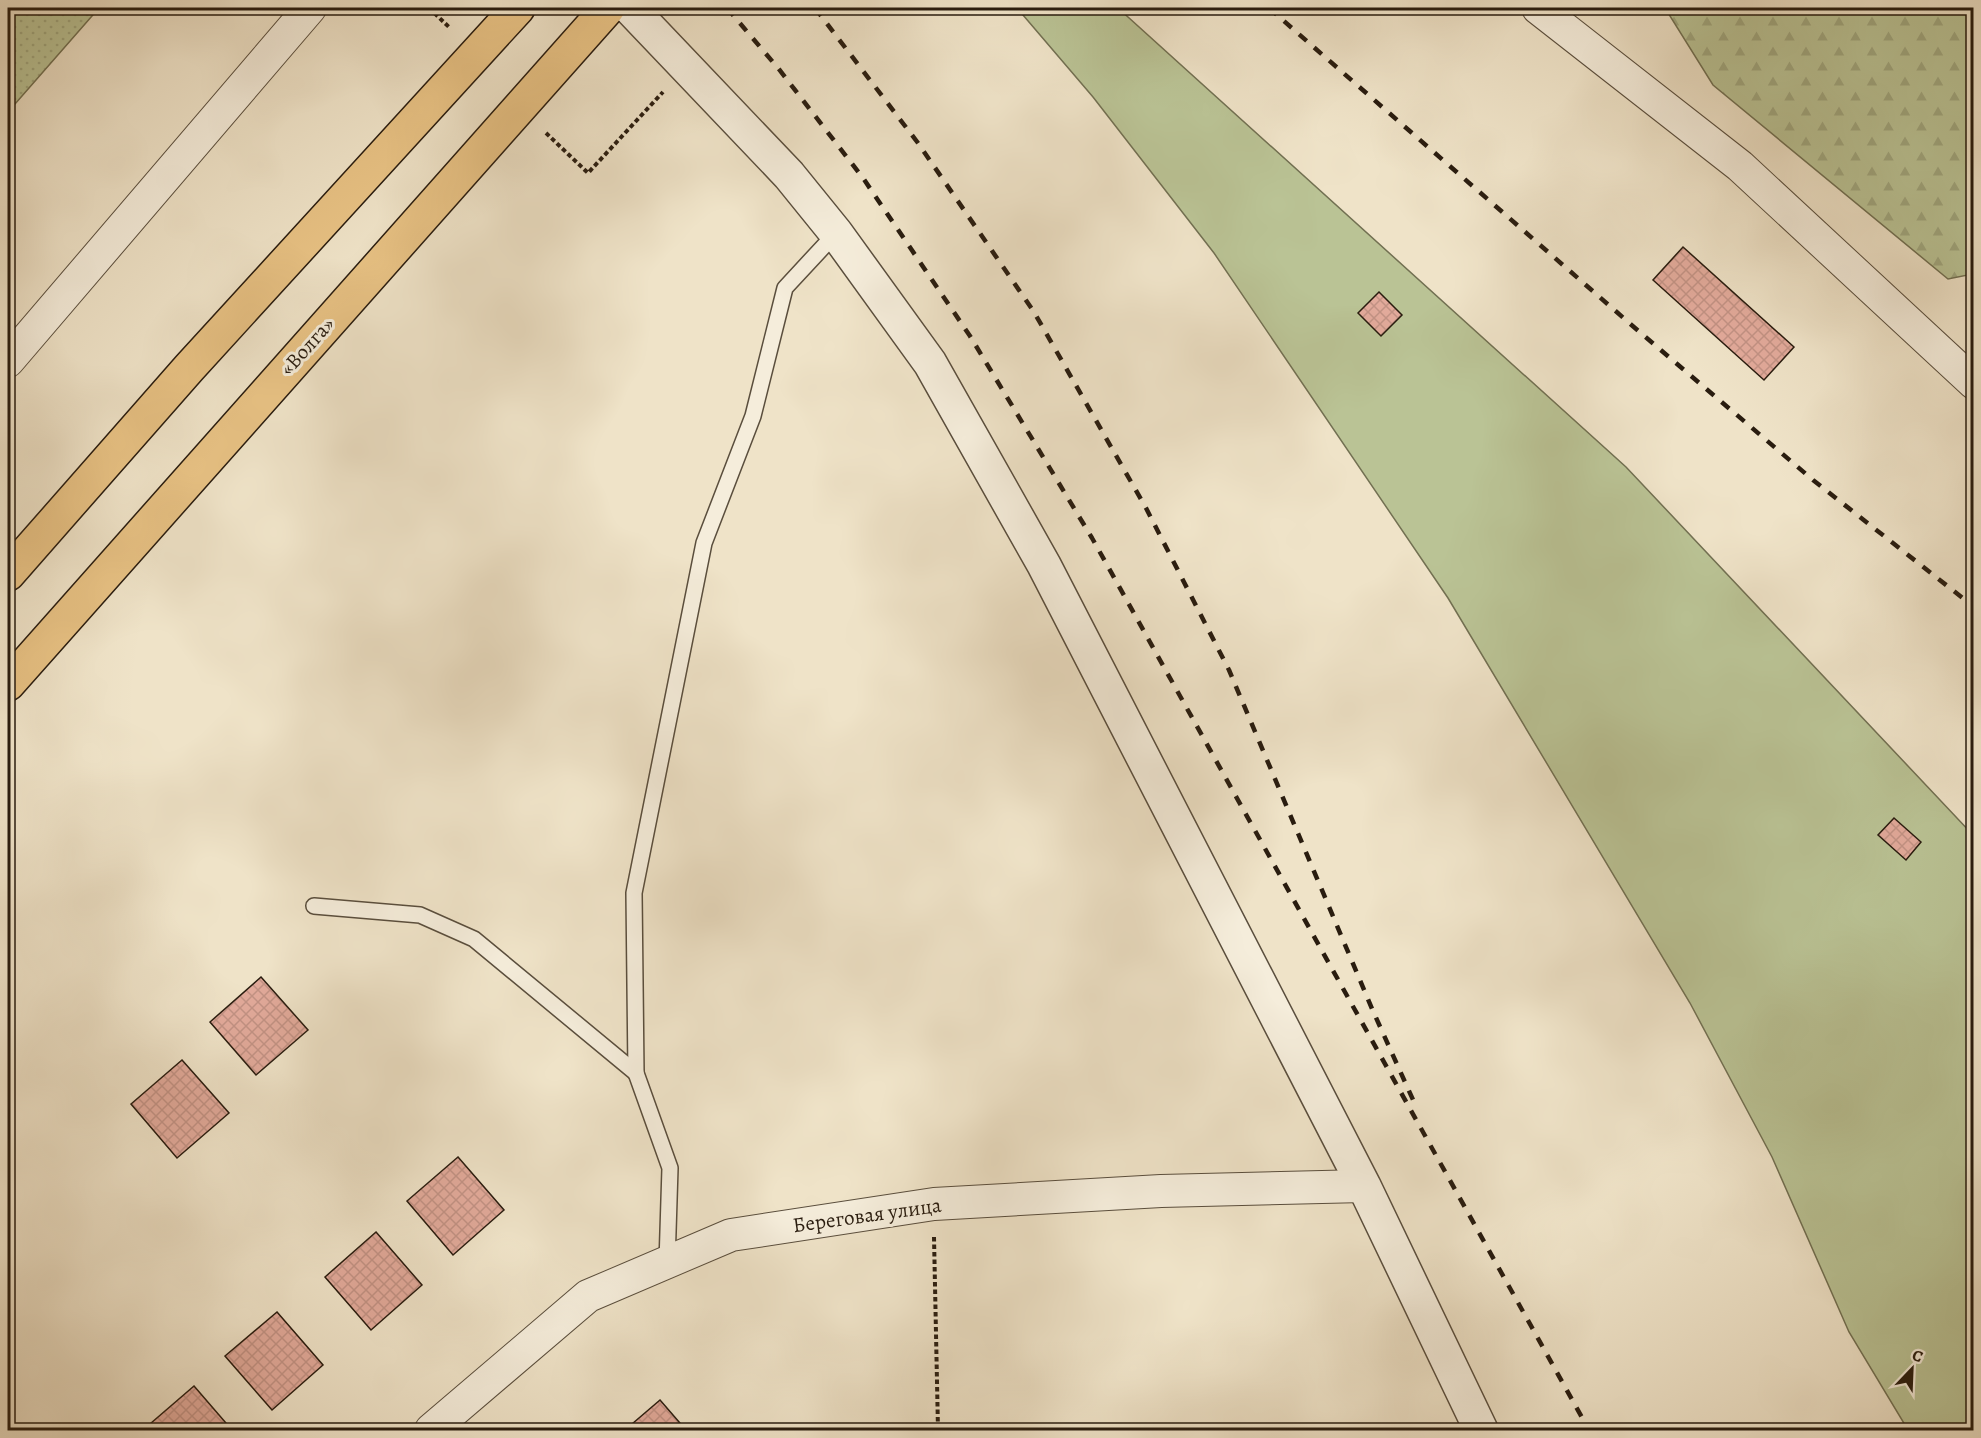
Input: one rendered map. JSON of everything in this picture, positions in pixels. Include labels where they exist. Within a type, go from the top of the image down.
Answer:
[{"type":"highway","points":[[8,574],[189,368],[518,8]]},
{"type":"highway","name":"«Волга»","points":[[8,684],[530,116],[608,8]]},
{"type":"street","points":[[8,362],[310,8]]},
{"type":"street","points":[[630,8],[789,175],[836,233],[930,363],[1044,565],[1364,1186],[1481,1431]]},
{"type":"street","points":[[1538,8],[1740,165],[1974,383]]},
{"type":"street","name":"Береговая улица","points":[[431,1431],[588,1296],[731,1235],[934,1204],[1161,1191],[1364,1186]]},
{"type":"lane","points":[[667,1263],[670,1168],[636,1073],[634,893],[704,543],[753,416],[785,288],[836,233]]},
{"type":"lane","points":[[314,906],[420,915],[474,939],[636,1073]]},
{"type":"path","points":[[429,8],[449,26]]},
{"type":"path","points":[[530,116],[588,173],[656,99]]},
{"type":"path","points":[[934,1204],[938,1431]]},
{"type":"green space","points":[[8,8],[99,8],[8,112]]},
{"type":"green space","points":[[1017,8],[1118,8],[1626,467],[1973,835],[1973,1430],[1908,1430],[1849,1332],[1772,1157],[1690,1003],[1448,598],[1214,253],[1093,97]]},
{"type":"green space","points":[[1665,8],[1973,8],[1973,274],[1948,279],[1713,85]]},
{"type":"building","points":[[1683,247],[1794,347],[1764,380],[1653,280]]},
{"type":"building","points":[[1379,292],[1402,315],[1381,336],[1358,313]]},
{"type":"building","points":[[1894,818],[1921,842],[1906,860],[1878,835]]},
{"type":"building","points":[[261,977],[308,1030],[256,1075],[210,1022]]},
{"type":"building","points":[[182,1060],[229,1113],[177,1158],[131,1104]]},
{"type":"building","points":[[458,1157],[504,1210],[453,1255],[407,1201]]},
{"type":"building","points":[[376,1232],[422,1285],[371,1330],[325,1277]]},
{"type":"building","points":[[277,1312],[323,1365],[272,1410],[225,1356]]},
{"type":"building","points":[[194,1386],[232,1430],[143,1430]]},
{"type":"building","points":[[660,1400],[686,1430],[625,1430]]},
{"type":"railway","points":[[727,8],[778,68],[863,178],[970,336],[1092,538],[1589,1430]]},
{"type":"railway","points":[[815,8],[918,143],[1034,312],[1146,508],[1229,670],[1373,1011],[1414,1102]]},
{"type":"railway","points":[[1269,8],[1635,328],[1813,480],[1974,607]]}]
